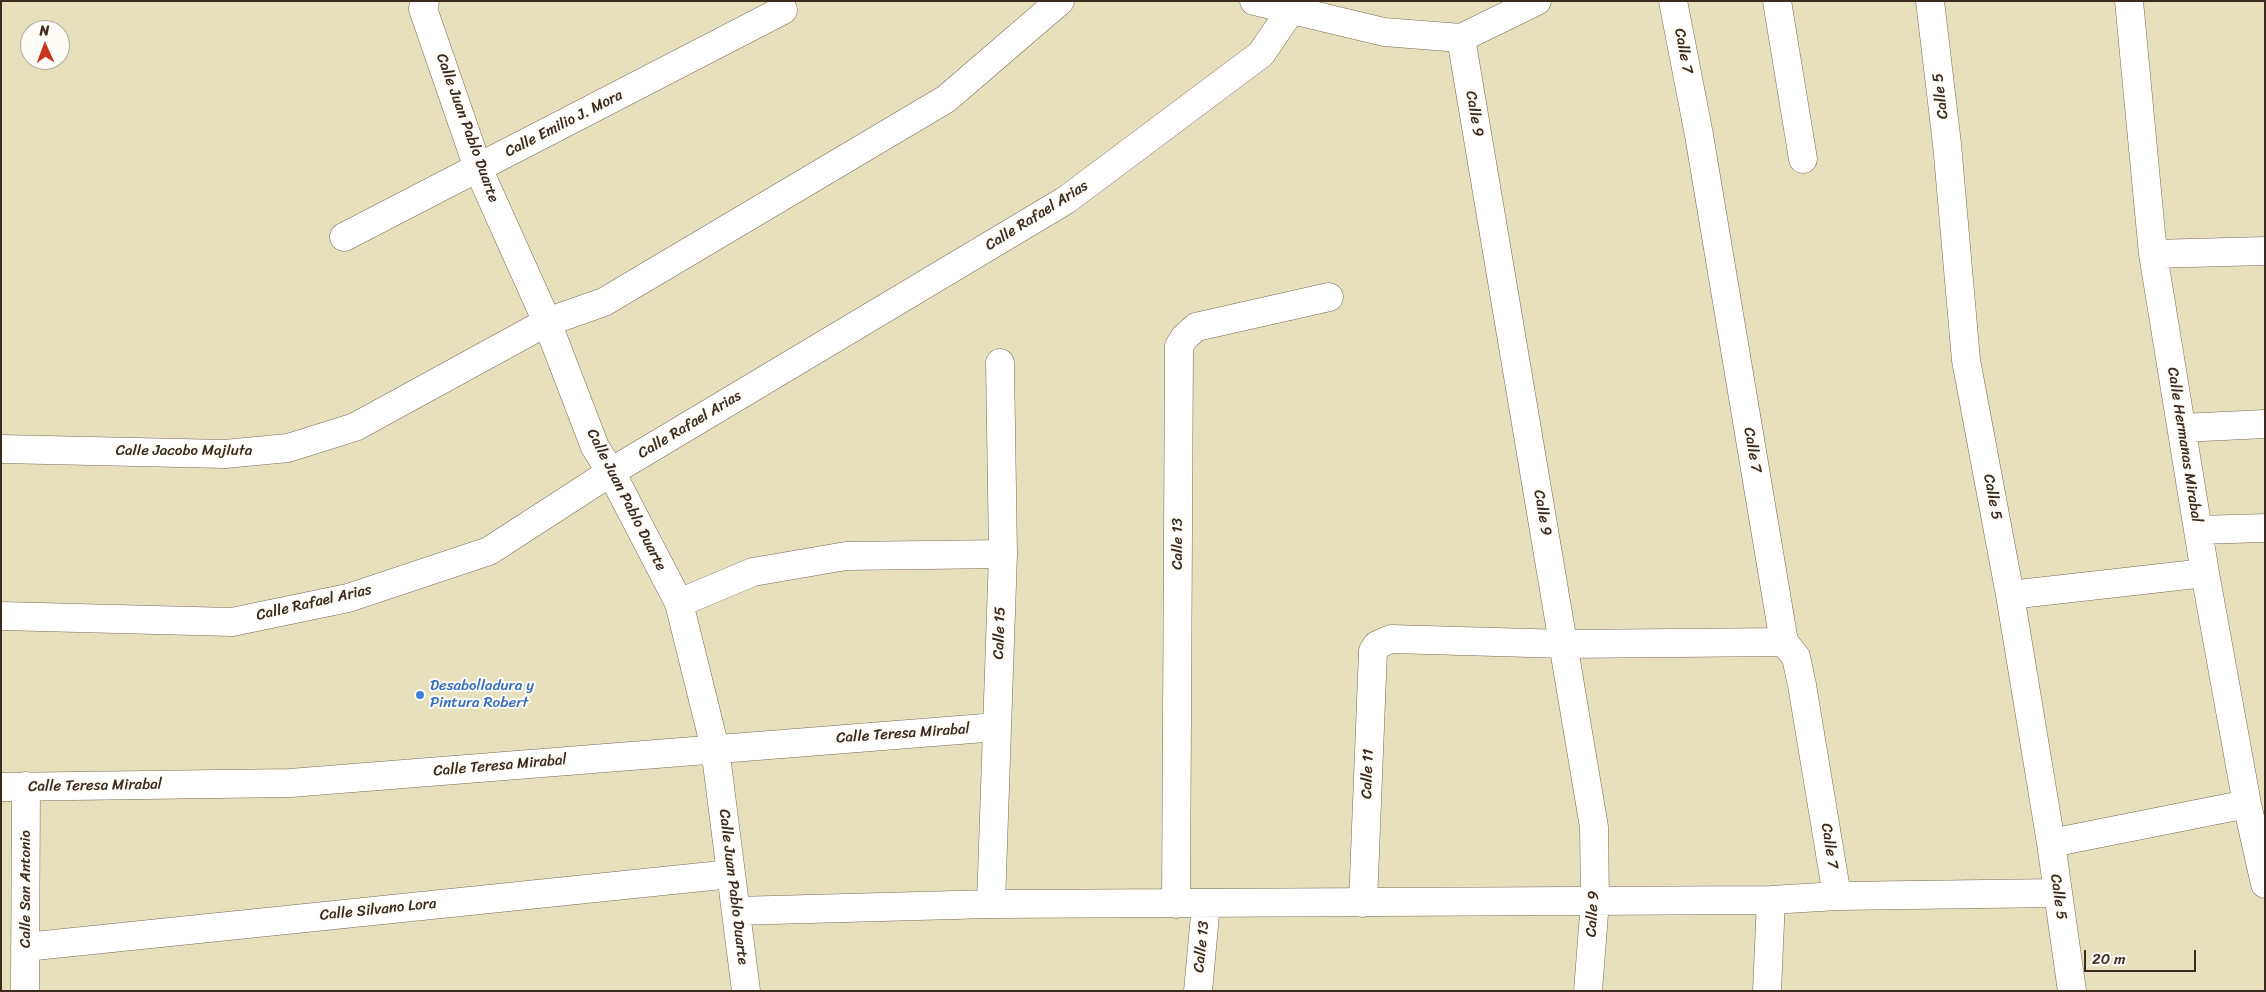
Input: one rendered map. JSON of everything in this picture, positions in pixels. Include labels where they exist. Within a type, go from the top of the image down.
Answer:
[{"type":"street","name":"Calle Juan Pablo Duarte","points":[[424,1],[423,9],[478,168],[547,322],[595,448],[611,472],[679,603],[715,748],[746,991]]},
{"type":"street","name":"Calle Jacobo Majluta","points":[[1,450],[225,454],[288,448],[355,427],[547,322],[604,302],[946,99],[1060,1]]},
{"type":"street","points":[[1254,1],[1384,32],[1461,38],[1538,1]]},
{"type":"street","name":"Calle 7","points":[[1673,1],[1702,155],[1784,642],[1796,657],[1802,685],[1837,896]]},
{"type":"street","points":[[1777,1],[1803,159]]},
{"type":"street","name":"Calle 5","points":[[1930,1],[1947,144],[1966,360],[2010,595],[2051,843],[2072,991]]},
{"type":"street","name":"Calle Hermanas Mirabal","points":[[2129,1],[2152,254],[2205,573],[2247,804],[2265,884]]},
{"type":"street","name":"Calle Emilio J. Mora","points":[[344,237],[783,10]]},
{"type":"street","name":"Calle Rafael Arias","points":[[1,616],[232,622],[348,598],[489,551],[611,472],[1066,200],[1261,54],[1291,10]]},
{"type":"street","name":"Calle 9","points":[[1461,38],[1565,644],[1594,827],[1594,901],[1588,991]]},
{"type":"street","points":[[2152,254],[2265,251]]},
{"type":"street","name":"Calle 13","points":[[1176,904],[1179,346],[1185,337],[1196,327],[1329,297]]},
{"type":"street","name":"Calle 15","points":[[991,904],[1003,554],[1000,363]]},
{"type":"street","points":[[2182,428],[2265,424]]},
{"type":"street","points":[[2198,530],[2265,528]]},
{"type":"street","points":[[679,603],[753,572],[846,556],[1003,554]]},
{"type":"street","points":[[2010,595],[2205,573]]},
{"type":"street","name":"Calle 11","points":[[1363,903],[1373,651],[1377,645],[1391,639],[1565,644]]},
{"type":"street","points":[[1565,644],[1784,642]]},
{"type":"street","name":"Calle Teresa Mirabal","points":[[14,787],[290,783],[997,727]]},
{"type":"street","name":"Calle San Antonio","points":[[14,787],[26,947],[25,991]]},
{"type":"street","points":[[2051,843],[2247,804]]},
{"type":"street","name":"Calle Silvano Lora","points":[[26,947],[731,874]]},
{"type":"street","points":[[736,911],[991,904],[1772,900],[1837,896],[2057,893]]},
{"type":"street","points":[[1767,991],[1772,900]]},
{"type":"street","name":"Calle 13","points":[[1198,991],[1206,904]]},
{"type":"place","name":"Desabolladura y Pintura Robert","points":[[420,695]]}]
